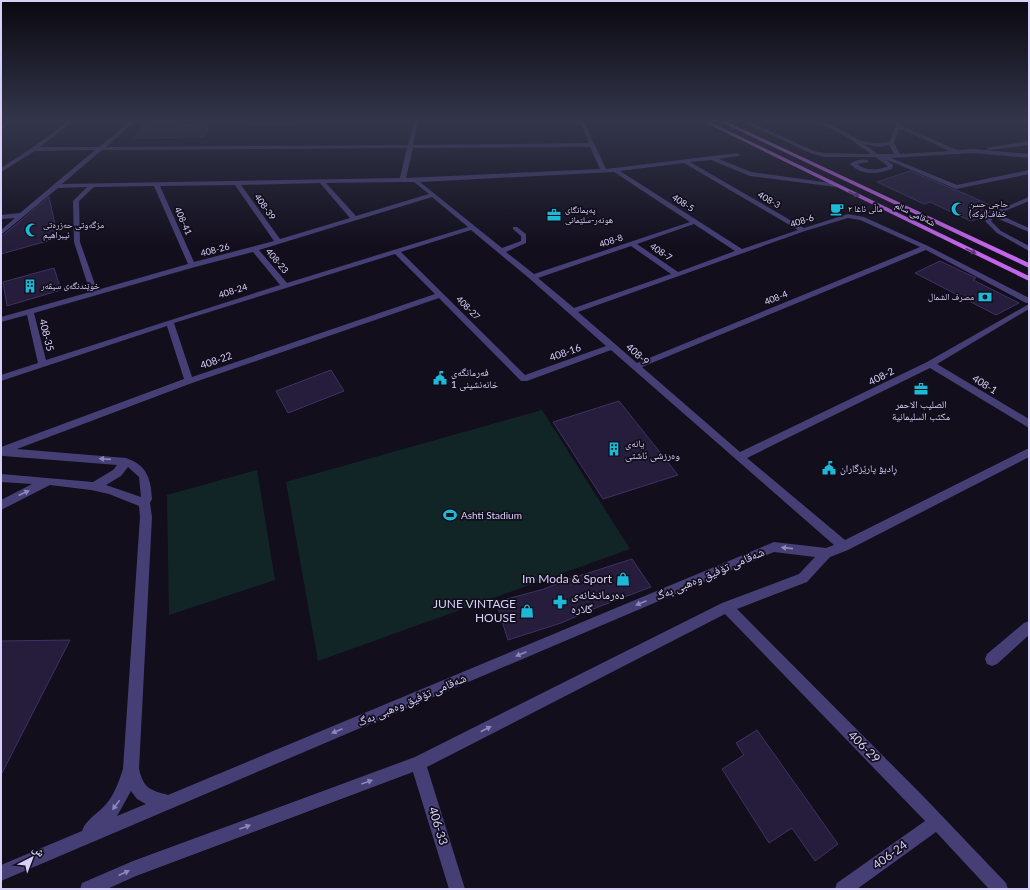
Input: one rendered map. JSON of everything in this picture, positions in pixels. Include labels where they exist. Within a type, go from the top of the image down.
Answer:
[{"type":"main road","name":"شەقامی سالم","points":[[790,164],[1029,279]]},
{"type":"main road","name":"شەقامی سالم","points":[[811,164],[1029,266]]},
{"type":"street","points":[[1,170],[11,164]]},
{"type":"street","points":[[1,233],[83,164]]},
{"type":"street","points":[[402,181],[406,164]]},
{"type":"street","points":[[601,164],[604,171]]},
{"type":"street","points":[[56,186],[157,186],[402,181],[604,171],[665,164]]},
{"type":"street","name":"408-3","points":[[688,164],[803,230]]},
{"type":"street","points":[[724,164],[750,174],[836,186]]},
{"type":"street","points":[[854,164],[875,173],[890,168],[891,166],[888,164]]},
{"type":"street","points":[[896,164],[956,187],[1029,172]]},
{"type":"street","name":"408-5","points":[[615,170],[741,252]]},
{"type":"street","name":"408-9","points":[[415,180],[533,277],[739,458],[844,546]]},
{"type":"street","points":[[323,183],[354,218]]},
{"type":"street","name":"408-39","points":[[238,184],[278,241]]},
{"type":"street","points":[[92,186],[76,201],[77,242],[94,293]]},
{"type":"street","name":"408-41","points":[[157,186],[192,265]]},
{"type":"street","name":"408-26","points":[[1,320],[192,265],[255,249],[433,195]]},
{"type":"street","points":[[1028,247],[1003,235],[991,226],[988,221],[993,214],[1029,199]]},
{"type":"street","points":[[993,214],[1029,230]]},
{"type":"street","points":[[1,218],[22,215]]},
{"type":"street","name":"408-6","points":[[574,312],[803,230],[848,216],[862,218],[926,247],[1029,301]]},
{"type":"street","name":"408-8","points":[[533,277],[695,222]]},
{"type":"street","name":"408-24","points":[[1,378],[170,322],[473,227]]},
{"type":"street","points":[[502,251],[524,242],[524,235],[515,228]]},
{"type":"street","name":"408-7","points":[[633,244],[678,275]]},
{"type":"street","name":"408-4","points":[[635,367],[926,247]]},
{"type":"street","name":"408-23","points":[[255,249],[285,286]]},
{"type":"street","name":"408-27","points":[[397,252],[524,379]]},
{"type":"street","name":"408-22","points":[[1,451],[189,381],[440,295]]},
{"type":"street","name":"408-2","points":[[739,458],[930,364],[1029,306]]},
{"type":"street","name":"408-35","points":[[30,312],[43,364]]},
{"type":"street","points":[[170,322],[189,381]]},
{"type":"street","name":"408-16","points":[[524,379],[613,346]]},
{"type":"street","name":"408-1","points":[[930,364],[1029,424]]},
{"type":"street","points":[[1,451],[126,462],[142,471],[146,479],[147,499],[144,502],[146,522],[131,769],[120,801],[104,820],[76,841]]},
{"type":"street","name":"شەقامی تۆفیق وەهبی بەگ","points":[[88,889],[134,869],[418,763],[726,607],[803,578],[826,553],[844,546],[1029,452]]},
{"type":"street","points":[[94,486],[117,473],[126,462]]},
{"type":"street","points":[[1,478],[94,486],[110,489],[144,502]]},
{"type":"street","points":[[1,505],[48,482]]},
{"type":"street","name":"شەقامی تۆفیق وەهبی بەگ","points":[[1,873],[774,547],[826,553]]},
{"type":"street","name":"406-29","points":[[726,607],[937,822],[1000,889]]},
{"type":"street","points":[[992,659],[1029,627]]},
{"type":"street","name":"406-33","points":[[418,763],[457,889]]},
{"type":"street","points":[[131,769],[133,778],[139,790],[152,800],[168,802]]},
{"type":"street","name":"406-24","points":[[843,889],[937,822]]},
{"type":"green space","name":"Ashti Stadium","points":[[542,410],[630,549],[318,661],[286,482]]},
{"type":"green space","points":[[257,470],[275,580],[169,615],[167,495]]},
{"type":"building","points":[[910,171],[998,209],[990,212],[988,215],[971,221],[930,202],[924,204],[877,182]]},
{"type":"building","name":"مزگەوتی حەزرەتی ئیبراهیم","points":[[49,197],[58,238],[1,254],[1,237]]},
{"type":"building","points":[[940,261],[976,278],[973,280],[1019,303],[996,315],[915,273]]},
{"type":"building","name":"خوێندنگەی سیڤەر","points":[[54,268],[61,290],[7,306],[3,282]]},
{"type":"building","points":[[331,370],[344,391],[288,413],[276,391]]},
{"type":"building","name":"یانەی وەرزشی ئاشتی","points":[[619,401],[678,475],[603,499],[553,422]]},
{"type":"building","points":[[632,559],[651,587],[561,623],[508,640],[496,602],[544,589],[563,581]]},
{"type":"building","points":[[70,640],[1,775],[1,641]]},
{"type":"building","points":[[757,730],[838,844],[815,861],[792,828],[769,843],[722,769],[744,755],[736,743]]},
{"type":"place","name":"ماڵی ئاغا ۲","points":[[837,209]]},
{"type":"place","name":"حاجی حسن (لوکه)خفاف","points":[[958,209]]},
{"type":"place","name":"پەیمانگای هونەر-سلێمانی","points":[[554,215]]},
{"type":"place","name":"مزگەوتی حەزرەتی ئیبراهیم","points":[[32,230]]},
{"type":"place","name":"خوێندنگەی سیڤەر","points":[[30,286]]},
{"type":"place","name":"مصرف الشمال","points":[[985,297]]},
{"type":"place","name":"فەرمانگەی خانەنشینی 1","points":[[440,378]]},
{"type":"place","name":"الصليب الاحمر مكتب السليمانية","points":[[921,389]]},
{"type":"place","name":"یانەی وەرزشی ئاشتی","points":[[614,449]]},
{"type":"place","name":"ڕادیۆ پارێزگاران","points":[[829,468]]},
{"type":"place","name":"Ashti Stadium","points":[[450,515]]},
{"type":"place","name":"Im Moda & Sport","points":[[623,579]]},
{"type":"place","name":"دەرمانخانەی گلارە","points":[[560,602]]},
{"type":"place","name":"JUNE VINTAGE HOUSE","points":[[527,611]]}]
